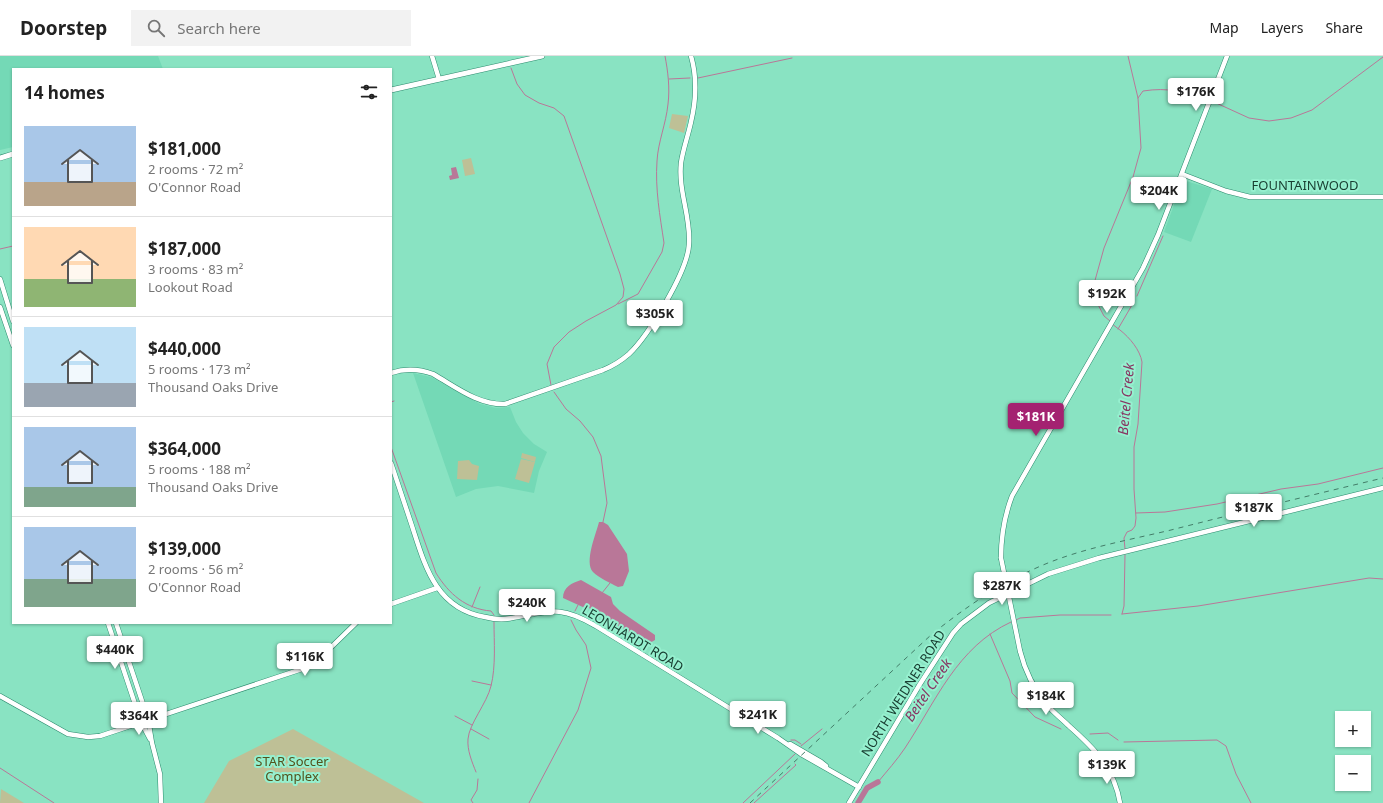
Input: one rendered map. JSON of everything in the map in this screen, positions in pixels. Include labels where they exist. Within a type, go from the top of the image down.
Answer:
[{"type":"main road","points":[[392,90],[542,56]]},
{"type":"main road","points":[[0,158],[12,154]]},
{"type":"street","points":[[432,56],[440,79]]},
{"type":"street","points":[[392,373],[406,370],[427,372],[478,400],[492,404],[505,404],[603,370],[622,360],[633,349],[649,328],[673,288],[684,268],[687,257],[689,236],[681,186],[681,174],[682,162],[694,110],[695,82],[691,56]]},
{"type":"street","points":[[1120,803],[1114,780],[1104,761],[1091,746],[1047,705],[1030,680],[1020,651],[1001,558],[1002,532],[1006,512],[1012,496],[1109,328],[1154,244],[1227,56]]},
{"type":"street","name":"FOUNTAINWOOD","points":[[1182,174],[1226,191],[1250,197],[1383,197]]},
{"type":"street","points":[[0,279],[12,318]]},
{"type":"street","points":[[0,307],[12,342]]},
{"type":"street","name":"LEONHARDT ROAD","points":[[392,466],[424,563],[437,588],[455,605],[476,616],[492,618],[505,619],[549,611],[565,612],[576,616],[596,626],[778,738],[801,754],[859,787]]},
{"type":"street","name":"NORTH WEIDNER ROAD","points":[[849,803],[920,684],[953,633],[961,624],[989,604],[1048,574],[1099,558],[1383,488]]},
{"type":"street","points":[[392,604],[437,588]]},
{"type":"street","points":[[108,624],[141,722],[152,743]]},
{"type":"street","points":[[116,624],[148,719],[152,743],[160,774],[161,802]]},
{"type":"street","points":[[0,696],[63,731],[74,735],[88,737],[100,736],[148,719],[230,694],[310,666],[355,624]]},
{"type":"shaded area","points":[[0,56],[158,56],[163,68],[12,68],[12,147],[0,150]]},
{"type":"shaded area","points":[[456,167],[459,178],[450,180],[449,176],[452,175],[451,168]]},
{"type":"shaded area","points":[[1183,180],[1212,189],[1191,242],[1164,232]]},
{"type":"shaded area","points":[[413,373],[431,377],[480,404],[496,408],[510,407],[516,422],[523,433],[534,444],[547,452],[539,471],[534,493],[498,486],[476,489],[456,497]]},
{"type":"shaded area","points":[[599,522],[603,522],[608,525],[627,554],[629,571],[623,586],[618,587],[598,576],[593,572],[591,567],[590,555]]},
{"type":"shaded area","points":[[581,580],[611,597],[613,604],[620,611],[655,635],[655,640],[648,644],[644,643],[589,608],[585,608],[563,598],[566,588]]},
{"type":"green space","points":[[672,114],[688,116],[684,133],[669,128]]},
{"type":"green space","points":[[471,158],[475,174],[465,176],[462,160]]},
{"type":"green space","points":[[522,453],[536,457],[535,462],[521,458]]},
{"type":"green space","points":[[521,459],[535,462],[529,483],[515,479]]},
{"type":"green space","points":[[469,460],[472,464],[479,466],[477,480],[457,479],[458,461]]},
{"type":"green space","name":"STAR Soccer Complex","points":[[293,729],[424,803],[204,803],[229,761]]},
{"type":"green space","points":[[1,789],[24,803],[0,803]]},
{"type":"waterway","points":[[618,304],[638,294],[662,252],[664,243],[658,202],[657,171],[660,140],[669,98],[665,56]]},
{"type":"waterway","name":"Beitel Creek","points":[[1110,321],[1104,316],[1094,297],[1094,284],[1104,248],[1133,177],[1141,148],[1138,98],[1128,56]]},
{"type":"waterway","points":[[1214,102],[1249,118],[1269,121],[1291,118],[1312,110],[1383,57]]},
{"type":"waterway","points":[[698,78],[792,58]]},
{"type":"waterway","points":[[511,68],[517,84],[525,95],[539,103],[554,108],[564,116],[624,289],[623,297],[616,305],[569,332],[554,347],[547,364],[551,385]]},
{"type":"waterway","points":[[669,79],[690,78]]},
{"type":"waterway","points":[[1138,98],[1143,91],[1168,90],[1182,92],[1206,99]]},
{"type":"waterway","points":[[1137,296],[1163,236]]},
{"type":"waterway","points":[[0,249],[12,246]]},
{"type":"waterway","points":[[1118,329],[1132,305]]},
{"type":"waterway","name":"Beitel Creek","points":[[1112,324],[1131,340],[1137,349],[1142,362],[1138,424],[1134,447],[1136,518],[1135,526],[1132,530],[1127,532],[1124,538],[1125,549]]},
{"type":"waterway","points":[[554,392],[566,409],[580,421],[593,437],[601,456],[607,503],[603,522]]},
{"type":"waterway","points":[[392,450],[436,573],[447,588],[459,599],[466,604],[482,610],[491,611],[494,615]]},
{"type":"waterway","points":[[1136,513],[1165,512],[1217,504],[1281,489],[1318,484],[1383,468]]},
{"type":"waterway","name":"Beitel Creek","points":[[1122,614],[1124,606],[1125,555]]},
{"type":"waterway","points":[[1122,614],[1198,606],[1369,578],[1383,579]]},
{"type":"waterway","points":[[602,593],[610,583]]},
{"type":"waterway","points":[[472,607],[480,587]]},
{"type":"waterway","points":[[575,611],[578,605]]},
{"type":"waterway","name":"Beitel Creek","points":[[1016,620],[1020,618],[1060,615],[1111,615]]},
{"type":"waterway","points":[[529,803],[578,710],[591,668],[586,645],[571,620]]},
{"type":"waterway","points":[[476,772],[469,752],[468,739],[471,727],[489,693],[493,678],[494,622]]},
{"type":"waterway","name":"Beitel Creek","points":[[878,782],[905,748],[949,677],[962,660],[992,633],[1011,622]]},
{"type":"waterway","points":[[990,634],[1010,681],[1012,693],[1035,717],[1061,729]]},
{"type":"waterway","points":[[472,681],[491,685]]},
{"type":"waterway","points":[[455,716],[472,725]]},
{"type":"waterway","points":[[471,729],[489,739]]},
{"type":"waterway","points":[[801,746],[822,729]]},
{"type":"waterway","points":[[1090,734],[1108,733],[1118,740]]},
{"type":"waterway","points":[[791,740],[795,740],[801,744]]},
{"type":"waterway","points":[[1124,742],[1217,740],[1226,746],[1236,774],[1251,803]]},
{"type":"waterway","points":[[743,803],[795,754]]},
{"type":"waterway","points":[[754,803],[796,765],[795,764]]},
{"type":"waterway","points":[[0,768],[54,803]]},
{"type":"waterway","points":[[473,803],[471,800],[477,790],[478,779]]},
{"type":"waterway","name":"Beitel Creek","points":[[858,803],[867,788],[878,782]]},
{"type":"railway","points":[[750,803],[932,634],[981,598],[1020,576],[1050,562],[1101,546],[1383,478]]}]
